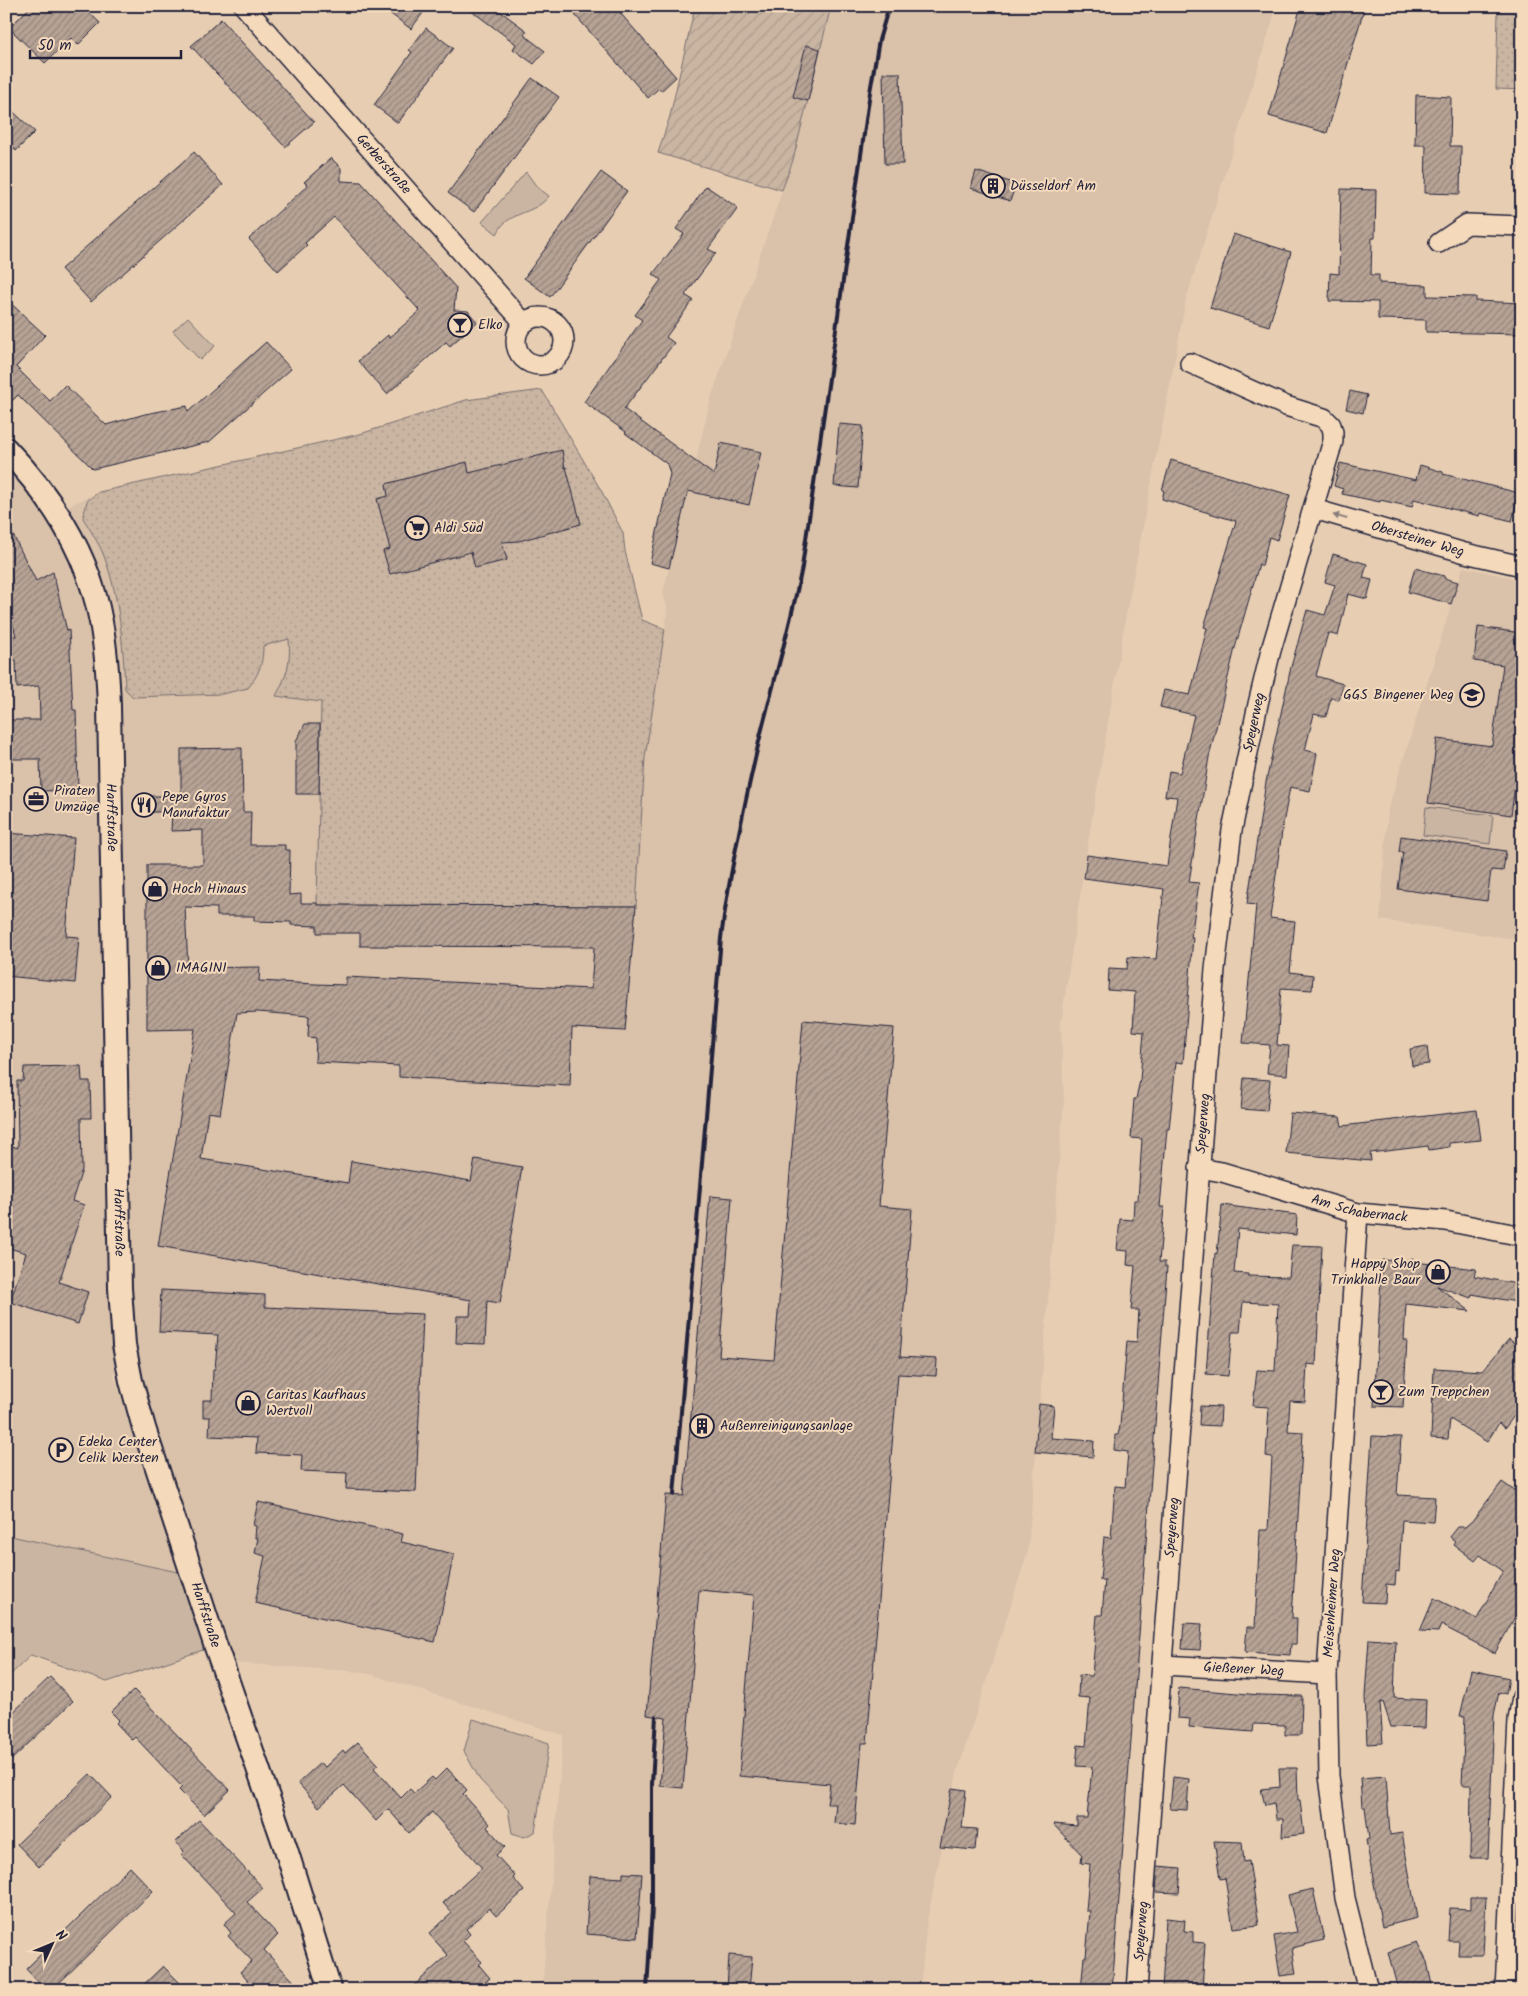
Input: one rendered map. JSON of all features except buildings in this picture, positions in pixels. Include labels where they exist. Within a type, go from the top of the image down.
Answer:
[{"type":"street","name":"Gerberstraße","points":[[244,6],[524,322]]},
{"type":"street","points":[[1439,243],[1467,224],[1522,226]]},
{"type":"street","name":"Speyerweg","points":[[1137,1990],[1215,969],[1232,830],[1271,650],[1333,441],[1333,432],[1329,422],[1315,414],[1279,403],[1190,363]]},
{"type":"street","name":"Harffstraße","points":[[6,449],[47,496],[66,528],[93,590],[104,640],[109,706],[120,1288],[124,1345],[129,1372],[144,1428],[176,1527],[231,1693],[286,1849],[330,1990]]},
{"type":"street","name":"Obersteiner Weg","points":[[1314,509],[1465,553],[1522,566]]},
{"type":"street","name":"Am Schabernack","points":[[1199,1168],[1222,1172],[1358,1214],[1446,1221],[1522,1236]]},
{"type":"street","name":"Meisenheimer Weg","points":[[1358,1214],[1327,1674],[1329,1776],[1336,1832],[1345,1898],[1368,1990]]},
{"type":"street","name":"Gießener Weg","points":[[1162,1666],[1327,1674]]},
{"type":"street","points":[[1505,1990],[1517,1865],[1518,1720],[1522,1697]]},
{"type":"shaded area","points":[[695,6],[831,6],[793,160],[782,190],[658,153],[670,116]]},
{"type":"shaded area","points":[[831,6],[1277,6],[1186,300],[1125,621],[1086,855],[1061,1023],[1064,1101],[1028,1551],[957,1773],[927,1921],[920,1990],[542,1990],[563,1735],[363,1672],[233,1663],[137,1380],[113,1373],[182,1573],[6,1535],[6,463],[29,487],[74,559],[117,709],[66,507],[99,492],[360,434],[466,400],[321,630],[317,904],[635,906],[645,757],[667,608],[663,593],[711,398],[793,159]]},
{"type":"shaded area","points":[[1498,12],[1522,13],[1522,90],[1496,89]]},
{"type":"shaded area","points":[[526,172],[537,187],[549,196],[535,207],[505,222],[497,234],[482,222]]},
{"type":"shaded area","points":[[188,317],[215,346],[200,360],[173,331]]},
{"type":"shaded area","points":[[542,390],[602,492],[623,533],[625,551],[642,620],[665,629],[645,757],[636,906],[317,905],[321,702],[276,696],[287,669],[289,639],[263,646],[260,668],[248,688],[222,694],[133,697],[125,689],[120,621],[114,588],[100,546],[83,518],[87,501],[99,492],[360,434],[466,400]]},
{"type":"shaded area","name":"GGS Bingener Weg","points":[[1463,567],[1522,580],[1522,940],[1380,920],[1388,809]]},
{"type":"shaded area","points":[[1426,807],[1493,815],[1490,844],[1423,835]]},
{"type":"shaded area","points":[[6,1535],[182,1573],[206,1649],[107,1682],[31,1655],[6,1679]]},
{"type":"shaded area","points":[[473,1719],[549,1743],[535,1832],[524,1837],[512,1833],[508,1809],[480,1780],[464,1751]]},
{"type":"railway","points":[[674,1495],[721,938],[733,861],[749,784],[802,567],[870,92],[879,40],[889,6]]},
{"type":"railway","points":[[647,1990],[652,1908],[652,1784],[656,1716]]},
{"type":"place","name":"Düsseldorf Am","points":[[993,186]]},
{"type":"place","name":"Elko","points":[[460,325]]},
{"type":"place","name":"Aldi Süd","points":[[417,528]]},
{"type":"place","name":"GGS Bingener Weg","points":[[1472,695]]},
{"type":"place","name":"Piraten Umzüge","points":[[36,799]]},
{"type":"place","name":"Pepe Gyros Manufaktur","points":[[144,805]]},
{"type":"place","name":"Hoch Hinaus","points":[[155,889]]},
{"type":"place","name":"IMAGINI","points":[[158,968]]},
{"type":"place","name":"Happy Shop Trinkhalle Baur","points":[[1438,1272]]},
{"type":"place","name":"Zum Treppchen","points":[[1381,1392]]},
{"type":"place","name":"Caritas Kaufhaus Wertvoll","points":[[248,1403]]},
{"type":"place","name":"Außenreinigungsanlage","points":[[702,1426]]},
{"type":"place","name":"Edeka Center Celik Wersten","points":[[61,1450]]}]
